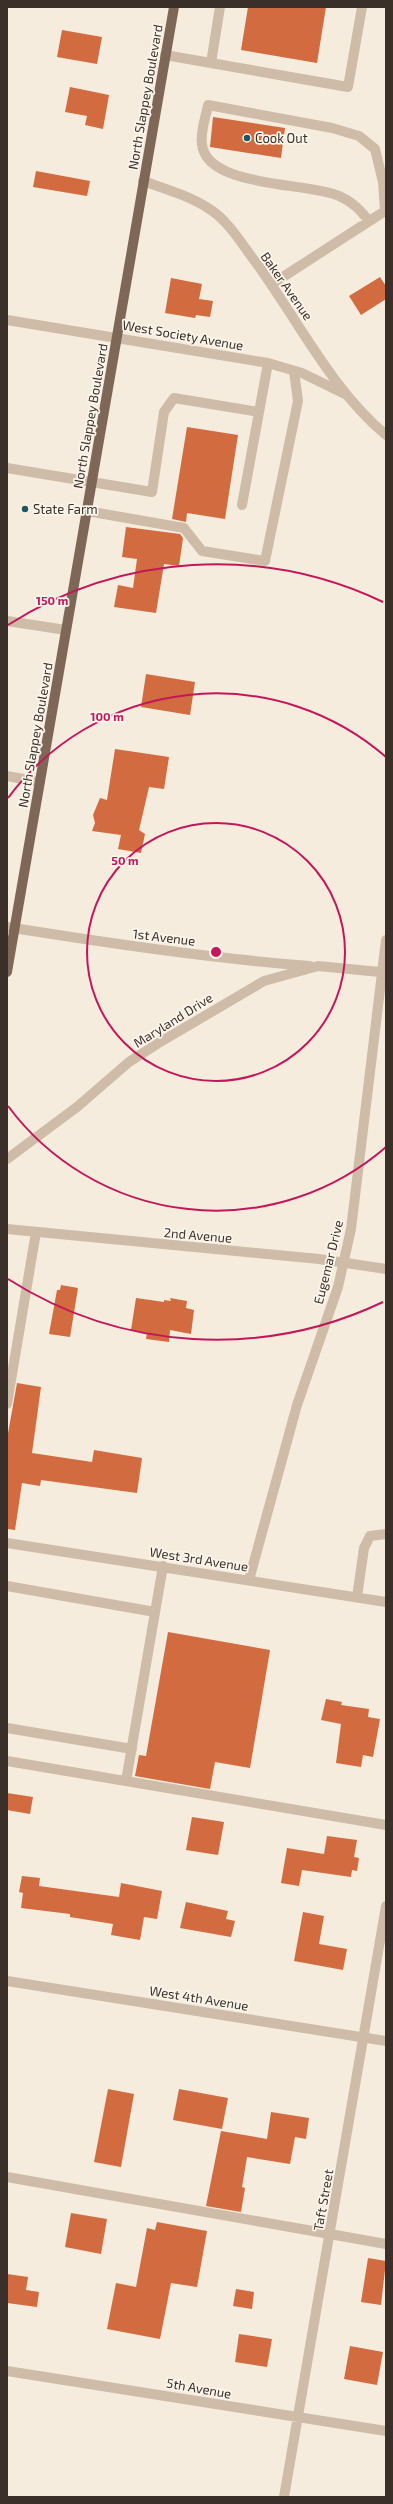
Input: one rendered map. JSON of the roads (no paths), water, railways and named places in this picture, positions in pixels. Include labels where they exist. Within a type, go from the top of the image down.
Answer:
[{"type":"main road","name":"North Slappey Boulevard","points":[[7,972],[11,927],[40,782],[174,7]]},
{"type":"street","points":[[211,63],[220,7]]},
{"type":"street","points":[[165,55],[348,87],[362,7]]},
{"type":"street","points":[[272,284],[369,221],[386,212],[383,182],[375,149],[359,136],[332,128],[208,105],[202,144],[212,164],[235,176],[338,195],[356,205],[369,221]]},
{"type":"street","name":"Baker Avenue","points":[[143,181],[188,197],[212,210],[236,236],[272,284],[330,372],[370,421],[386,435]]},
{"type":"street","name":"West Society Avenue","points":[[7,320],[117,336],[268,363],[294,371],[348,395]]},
{"type":"street","points":[[242,504],[268,363]]},
{"type":"street","points":[[87,511],[184,528],[202,551],[265,561],[298,401],[294,371]]},
{"type":"street","points":[[7,468],[152,492],[164,412],[174,398],[259,412]]},
{"type":"street","points":[[7,621],[66,630]]},
{"type":"street","points":[[7,776],[40,782]]},
{"type":"street","name":"1st Avenue","points":[[11,927],[88,941],[233,960],[318,966]]},
{"type":"street","name":"Eugemar Drive","points":[[249,1580],[297,1404],[338,1287],[351,1229],[380,972],[386,940]]},
{"type":"street","name":"Maryland Drive","points":[[7,1159],[77,1107],[129,1062],[264,981],[318,966],[380,972]]},
{"type":"street","name":"2nd Avenue","points":[[7,1229],[343,1263],[386,1269]]},
{"type":"street","points":[[7,1404],[36,1232]]},
{"type":"street","points":[[357,1597],[364,1548],[370,1536],[386,1534]]},
{"type":"street","name":"West 3rd Avenue","points":[[7,1542],[386,1602]]},
{"type":"street","points":[[126,1781],[163,1566]]},
{"type":"street","points":[[7,1586],[156,1612]]},
{"type":"street","points":[[7,1728],[132,1749]]},
{"type":"street","points":[[7,1761],[386,1825]]},
{"type":"street","name":"Taft Street","points":[[284,2497],[386,1906]]},
{"type":"street","name":"West 4th Avenue","points":[[7,1982],[386,2041]]},
{"type":"street","points":[[7,2178],[330,2233],[386,2244]]},
{"type":"street","name":"5th Avenue","points":[[7,2371],[386,2431]]},
{"type":"place","name":"Cook Out","points":[[247,138]]},
{"type":"place","name":"State Farm","points":[[25,509]]}]
